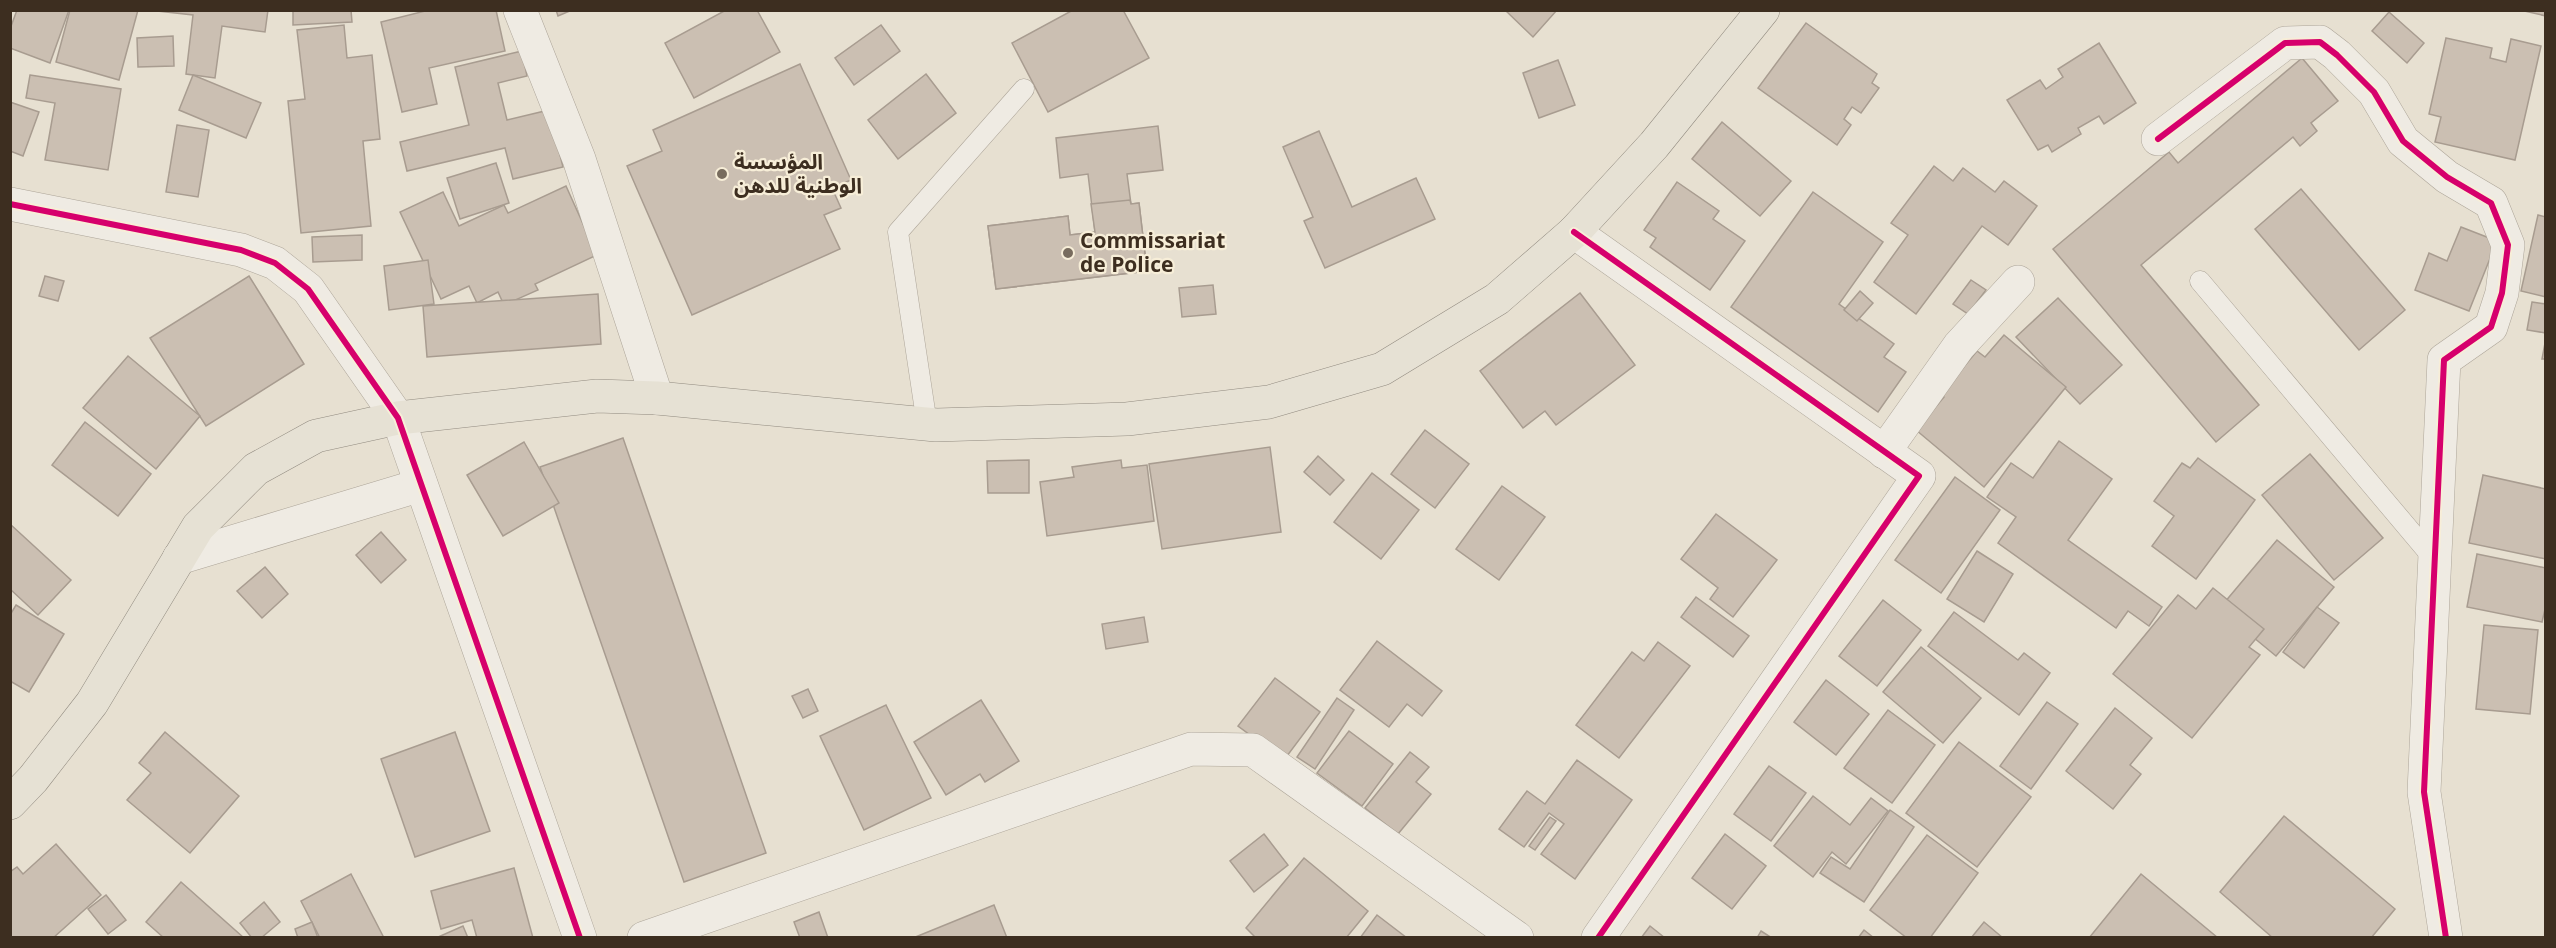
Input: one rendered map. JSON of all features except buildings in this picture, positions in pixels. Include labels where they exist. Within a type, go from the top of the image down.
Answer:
[{"type":"main road","points":[[10,803],[33,779],[92,703],[198,527],[255,469],[316,436],[398,418],[597,396],[657,398],[927,424],[1126,419],[1269,402],[1382,369],[1497,299],[1574,232],[1654,145],[1763,10]]},
{"type":"street","points":[[520,10],[579,159],[657,398]]},
{"type":"street","points":[[2158,139],[2285,43],[2320,42],[2337,55],[2374,92],[2403,141],[2447,177],[2491,203],[2508,245],[2502,293],[2491,327],[2444,360],[2424,792],[2446,938]]},
{"type":"street","points":[[10,204],[241,250],[275,263],[308,289],[398,418],[579,938]]},
{"type":"street","points":[[1574,232],[1918,476],[1598,938]]},
{"type":"street","points":[[1884,452],[1959,346],[2018,282]]},
{"type":"street","points":[[179,558],[421,485]]},
{"type":"street","points":[[644,938],[1191,749],[1253,750],[1517,938]]},
{"type":"lane","points":[[927,424],[898,232],[1024,89]]},
{"type":"lane","points":[[2200,281],[2434,559]]},
{"type":"cycle path","points":[[2158,139],[2285,43],[2320,42],[2337,55],[2374,92],[2403,141],[2447,177],[2491,203],[2508,245],[2502,293],[2491,327],[2444,360],[2424,792],[2446,938]]},
{"type":"cycle path","points":[[10,204],[241,250],[275,263],[308,289],[398,418],[580,938]]},
{"type":"cycle path","points":[[1574,232],[1919,476],[1598,938]]},
{"type":"place","name":"المؤسسة الوطنية للدهن","points":[[722,174]]},
{"type":"place","name":"Commissariat de Police","points":[[1068,253]]}]
